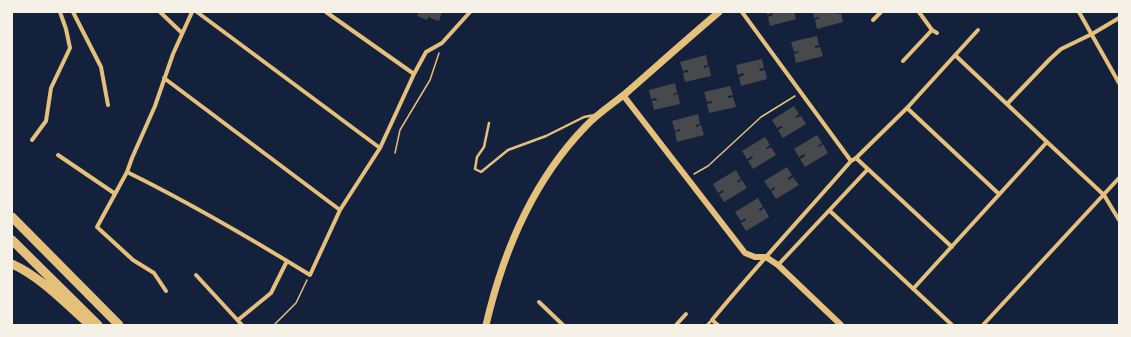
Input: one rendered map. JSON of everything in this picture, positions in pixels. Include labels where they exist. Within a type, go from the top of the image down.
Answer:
[{"type":"highway","points":[[12,218],[119,325]]},
{"type":"highway","points":[[12,240],[98,325]]},
{"type":"highway","points":[[12,264],[30,273],[90,325]]},
{"type":"main road","points":[[486,325],[499,276],[520,224],[546,177],[560,156],[598,114],[623,95],[719,12]]},
{"type":"street","points":[[32,140],[46,121],[51,88],[70,48],[66,29],[60,12]]},
{"type":"street","points":[[73,12],[101,67],[108,106]]},
{"type":"street","points":[[160,12],[182,33]]},
{"type":"street","points":[[166,291],[154,273],[133,260],[97,227],[126,172],[154,106],[173,54],[192,12]]},
{"type":"street","points":[[196,12],[380,148]]},
{"type":"street","points":[[326,12],[414,74]]},
{"type":"street","points":[[126,172],[186,201],[310,275],[340,210],[380,148],[414,74],[426,52],[442,43],[470,12]]},
{"type":"street","points":[[742,12],[851,161]]},
{"type":"street","points":[[873,20],[881,12]]},
{"type":"street","points":[[920,12],[932,30],[937,34]]},
{"type":"street","points":[[1078,12],[1119,83]]},
{"type":"street","points":[[1007,104],[1061,49],[1092,34],[1119,18]]},
{"type":"street","points":[[903,61],[932,30]]},
{"type":"street","points":[[718,325],[712,320],[751,273],[851,161],[856,158],[907,108],[956,56],[978,30]]},
{"type":"street","points":[[956,56],[1104,195],[1119,220]]},
{"type":"street","points":[[164,78],[340,210]]},
{"type":"street","points":[[623,95],[745,253],[755,257],[766,257],[778,265],[841,325]]},
{"type":"street","points":[[907,108],[999,194]]},
{"type":"street","points":[[913,288],[1047,142]]},
{"type":"street","points":[[58,155],[114,194]]},
{"type":"street","points":[[856,158],[952,247]]},
{"type":"street","points":[[778,265],[868,169]]},
{"type":"street","points":[[984,325],[1119,178]]},
{"type":"street","points":[[830,211],[952,325]]},
{"type":"street","points":[[238,320],[271,293],[287,261]]},
{"type":"street","points":[[196,275],[242,325]]},
{"type":"street","points":[[539,302],[563,325]]},
{"type":"street","points":[[676,325],[686,314]]},
{"type":"lane","points":[[489,123],[484,147],[476,157],[474,169],[481,172],[508,150],[546,136],[584,117],[598,114]]},
{"type":"lane","points":[[707,325],[712,320]]},
{"type":"path","points":[[394,153],[400,130],[430,80],[442,43]]},
{"type":"path","points":[[687,178],[708,166],[761,117],[801,92]]},
{"type":"path","points":[[274,325],[296,303],[310,275]]},
{"type":"building","points":[[419,12],[442,12],[439,21],[428,17],[427,20],[417,16]]},
{"type":"building","points":[[767,12],[794,12],[796,19],[770,26],[768,17],[773,15],[772,13],[767,15]]},
{"type":"building","points":[[813,12],[841,13],[843,22],[817,29],[815,20],[820,18],[814,18]]},
{"type":"building","points":[[817,36],[819,45],[815,46],[815,48],[820,47],[823,56],[796,63],[794,54],[799,51],[794,52],[791,42]]},
{"type":"building","points":[[706,55],[708,65],[704,66],[704,68],[709,66],[711,76],[685,82],[683,73],[688,72],[688,70],[683,71],[680,62]]},
{"type":"building","points":[[762,59],[764,68],[759,69],[760,71],[765,70],[767,79],[741,86],[739,77],[744,75],[743,73],[738,75],[736,65]]},
{"type":"building","points":[[675,83],[677,93],[673,95],[678,94],[680,104],[654,110],[652,101],[657,100],[656,98],[651,99],[649,90]]},
{"type":"building","points":[[730,86],[733,95],[728,96],[728,98],[733,97],[736,107],[709,113],[707,104],[712,103],[712,101],[707,102],[704,92]]},
{"type":"building","points":[[794,106],[799,114],[795,117],[801,116],[806,124],[783,138],[778,130],[783,127],[781,126],[777,128],[772,120]]},
{"type":"building","points":[[698,114],[700,124],[696,125],[696,127],[701,125],[704,135],[677,142],[675,132],[680,131],[680,129],[675,131],[672,121]]},
{"type":"building","points":[[817,135],[822,143],[818,146],[819,147],[823,144],[828,153],[805,167],[800,159],[805,156],[804,154],[799,157],[794,149]]},
{"type":"building","points":[[765,137],[770,145],[766,148],[771,147],[776,155],[753,169],[748,161],[753,158],[752,156],[747,159],[742,151]]},
{"type":"building","points":[[787,167],[792,175],[788,178],[789,180],[793,177],[799,185],[776,199],[771,191],[775,189],[774,187],[770,190],[764,181]]},
{"type":"building","points":[[736,170],[741,179],[737,181],[737,183],[742,180],[747,188],[724,202],[719,194],[724,192],[723,190],[718,193],[713,184]]},
{"type":"building","points":[[758,198],[763,207],[759,209],[760,211],[764,208],[769,217],[746,231],[741,223],[746,220],[745,218],[741,221],[735,212]]}]
